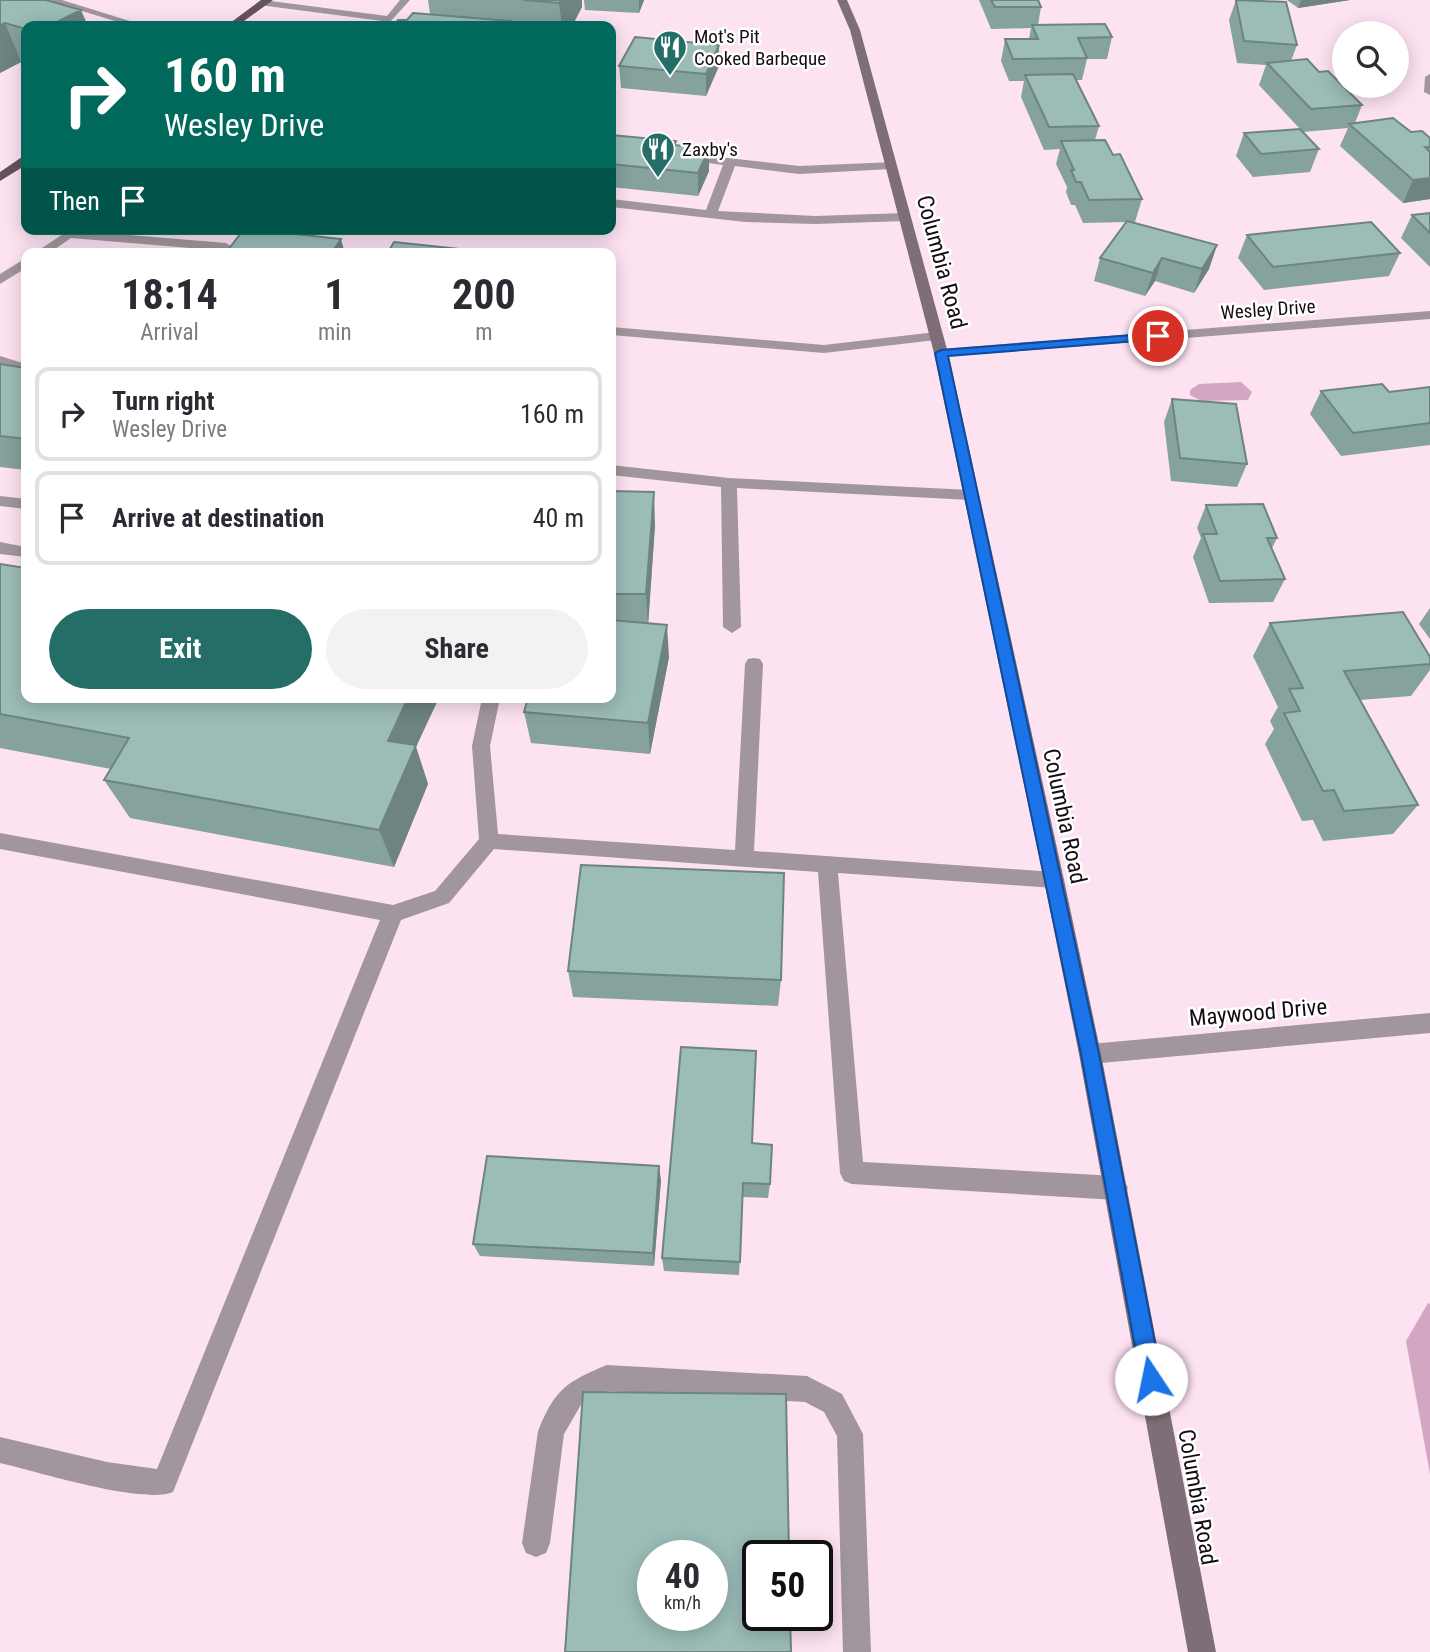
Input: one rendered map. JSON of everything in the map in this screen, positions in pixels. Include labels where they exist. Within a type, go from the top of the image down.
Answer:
[{"type":"main road","name":"Columbia Road","points":[[842,0],[855,30],[939,345],[1090,1054],[1202,1652]]},
{"type":"main road","points":[[238,21],[266,2]]},
{"type":"main road","points":[[0,177],[21,163]]},
{"type":"street","points":[[51,0],[124,21]]},
{"type":"street","points":[[266,2],[390,19],[405,0]]},
{"type":"street","points":[[1430,77],[1430,92]]},
{"type":"street","points":[[673,156],[799,170],[891,165]]},
{"type":"street","points":[[711,214],[730,163]]},
{"type":"street","points":[[616,204],[711,214],[815,220],[905,217]]},
{"type":"street","points":[[48,248],[68,235]]},
{"type":"street","points":[[79,235],[209,248]]},
{"type":"street","points":[[0,280],[21,265]]},
{"type":"street","name":"Wesley Drive","points":[[616,331],[824,349],[939,345],[1430,315]]},
{"type":"street","points":[[0,360],[21,366]]},
{"type":"street","points":[[616,471],[729,483],[971,495]]},
{"type":"street","points":[[0,501],[21,503]]},
{"type":"street","points":[[0,548],[21,551]]},
{"type":"street","points":[[744,859],[754,664]]},
{"type":"street","points":[[0,841],[393,914],[442,897],[489,841],[1054,880]]},
{"type":"street","points":[[827,864],[852,1173],[1116,1188]]},
{"type":"street","points":[[0,1450],[107,1475],[164,1483],[393,914]]},
{"type":"street","name":"Maywood Drive","points":[[1090,1054],[1430,1023]]},
{"type":"street","points":[[536,1543],[551,1431],[573,1394],[607,1378],[807,1389],[833,1403],[850,1434],[857,1652]]},
{"type":"lane","points":[[729,483],[732,627]]},
{"type":"lane","points":[[489,841],[481,746],[490,703]]},
{"type":"shaded area","points":[[1241,382],[1252,392],[1248,400],[1201,401],[1190,395],[1190,390],[1199,384]]},
{"type":"shaded area","points":[[1428,1303],[1430,1304],[1430,1474],[1406,1341]]},
{"type":"building","points":[[0,0],[46,0],[81,10],[59,21],[21,21],[21,28],[5,23],[0,25]]},
{"type":"building","points":[[523,0],[561,0],[559,3]]},
{"type":"building","points":[[991,0],[1038,0],[1041,7],[995,7]]},
{"type":"building","points":[[1236,0],[1286,2],[1297,45],[1244,41]]},
{"type":"building","points":[[413,13],[511,21],[397,21],[407,20]]},
{"type":"building","points":[[1105,24],[1112,37],[1078,38],[1087,58],[1013,59],[1005,39],[1038,39],[1032,25]]},
{"type":"building","points":[[635,37],[719,45],[706,74],[619,66]]},
{"type":"building","points":[[1307,59],[1319,72],[1328,71],[1332,75],[1332,98],[1355,98],[1362,105],[1311,109],[1267,63]]},
{"type":"building","points":[[1073,74],[1099,126],[1049,127],[1025,75]]},
{"type":"building","points":[[1393,118],[1411,132],[1422,131],[1430,138],[1430,147],[1425,147],[1430,152],[1430,178],[1413,180],[1349,124]]},
{"type":"building","points":[[1300,129],[1319,149],[1261,154],[1244,133]]},
{"type":"building","points":[[616,135],[676,141],[674,145],[709,149],[698,173],[616,165]]},
{"type":"building","points":[[1105,140],[1113,155],[1120,154],[1142,199],[1089,200],[1081,182],[1076,182],[1071,170],[1074,170],[1061,141]]},
{"type":"building","points":[[1430,213],[1430,233],[1412,215]]},
{"type":"building","points":[[1127,221],[1217,245],[1202,269],[1162,258],[1153,273],[1100,258]]},
{"type":"building","points":[[1371,222],[1400,253],[1273,267],[1247,235]]},
{"type":"building","points":[[239,235],[305,235],[341,239],[335,248],[230,248]]},
{"type":"building","points":[[394,242],[450,248],[390,248]]},
{"type":"building","points":[[0,364],[21,367],[21,438],[0,436]]},
{"type":"building","points":[[1382,384],[1389,392],[1430,387],[1430,423],[1353,433],[1321,391]]},
{"type":"building","points":[[1172,399],[1236,404],[1247,464],[1180,458]]},
{"type":"building","points":[[616,491],[654,492],[646,594],[616,594]]},
{"type":"building","points":[[1263,504],[1277,538],[1267,538],[1285,579],[1220,581],[1203,534],[1217,534],[1206,505]]},
{"type":"building","points":[[0,564],[21,567],[21,703],[406,703],[388,741],[416,745],[379,830],[104,780],[129,738],[0,714]]},
{"type":"building","points":[[1403,612],[1430,657],[1430,664],[1344,671],[1418,805],[1344,811],[1334,790],[1323,791],[1284,713],[1300,711],[1289,689],[1303,688],[1270,623]]},
{"type":"building","points":[[616,620],[667,625],[648,723],[524,712],[527,703],[616,703]]},
{"type":"building","points":[[581,865],[784,873],[781,980],[568,971]]},
{"type":"building","points":[[681,1047],[756,1051],[752,1143],[772,1145],[770,1184],[743,1183],[740,1262],[662,1258]]},
{"type":"building","points":[[487,1156],[659,1166],[653,1253],[473,1244]]},
{"type":"building","points":[[583,1392],[786,1394],[789,1540],[742,1540],[742,1631],[790,1631],[791,1652],[565,1652]]},
{"type":"place","name":"Mot's Pit Cooked Barbeque","points":[[670,77]]},
{"type":"place","name":"Zaxby's","points":[[658,179]]},
{"type":"route","points":[[1151,1379],[1090,1054],[941,353],[1158,336]]}]
